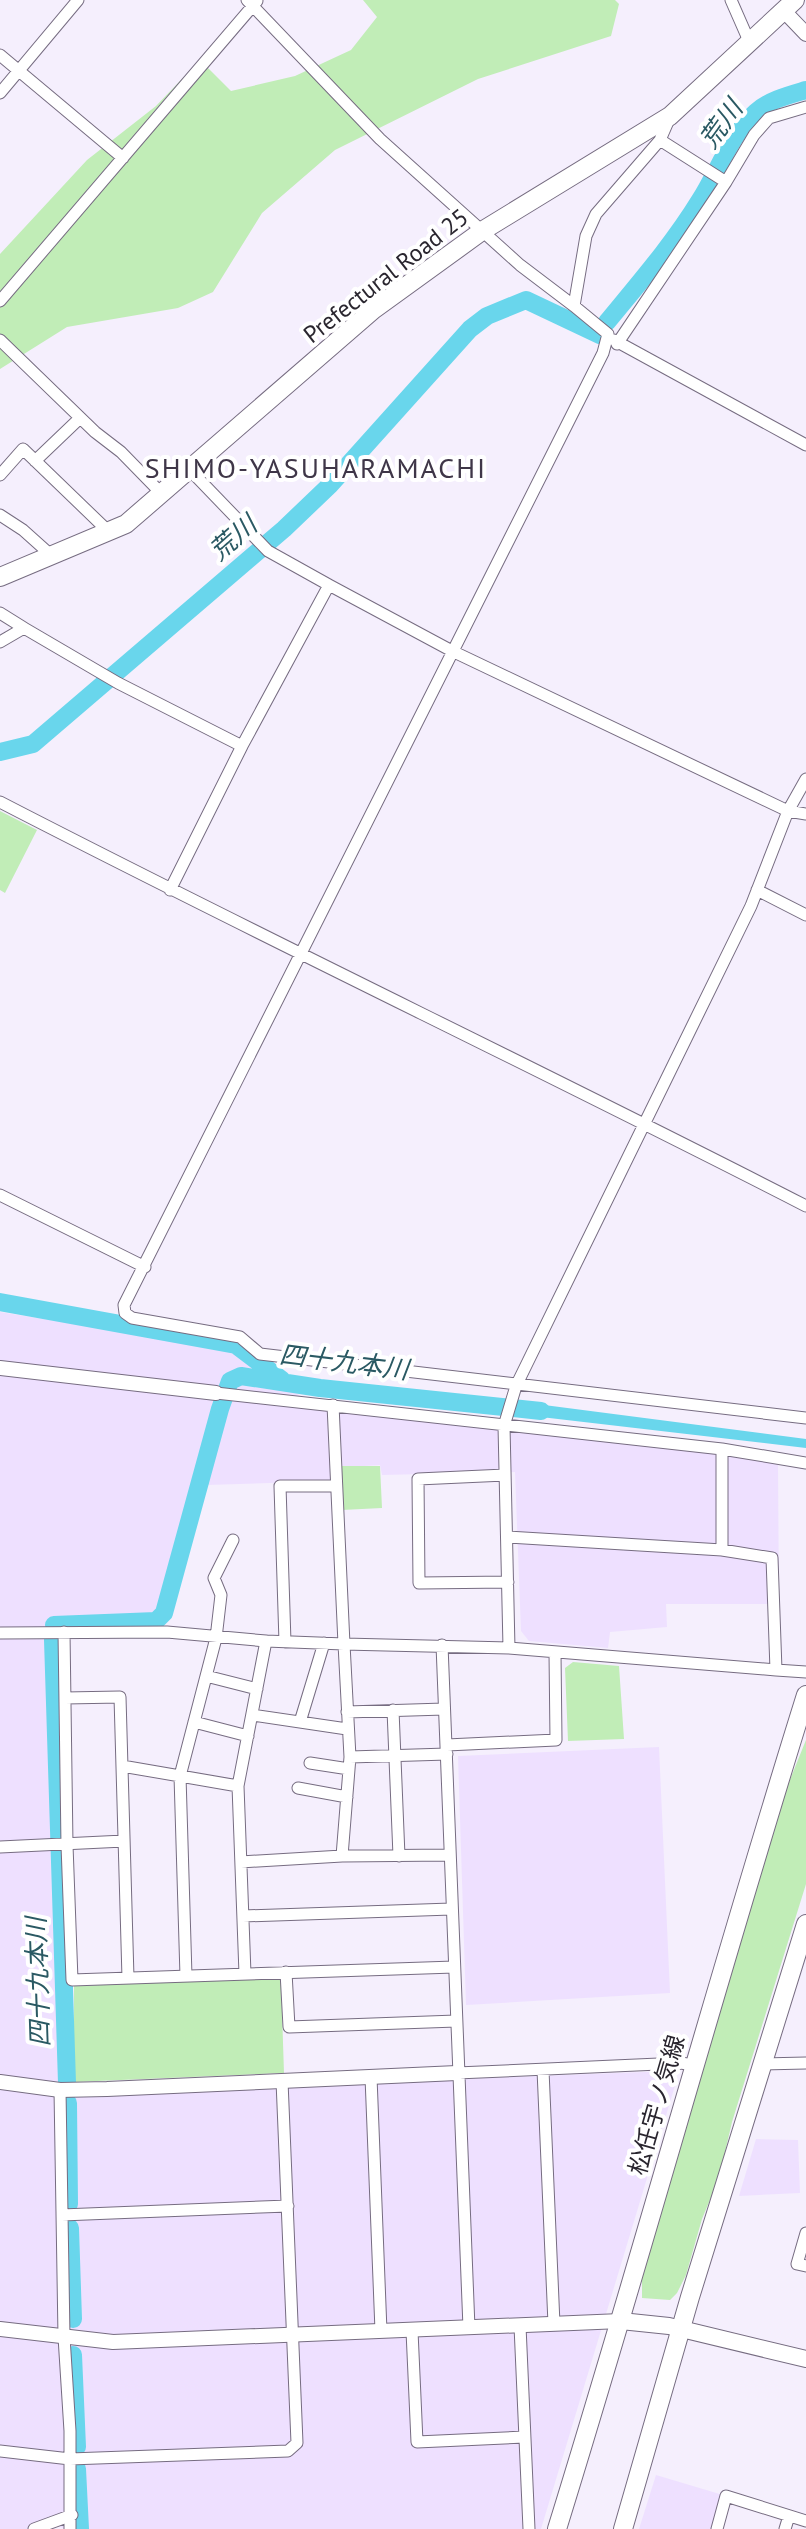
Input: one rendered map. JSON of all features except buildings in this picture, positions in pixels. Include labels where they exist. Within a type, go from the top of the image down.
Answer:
[{"type":"main road","name":"Prefectural Road 25","points":[[0,577],[126,524],[373,310],[482,231],[670,116],[789,5]]},
{"type":"main road","name":"松任宇ノ気線","points":[[557,2529],[586,2441],[693,2065],[806,1695]]},
{"type":"main road","points":[[623,2529],[694,2282],[804,1935]]},
{"type":"main road","points":[[621,2321],[669,2326],[806,2359]]},
{"type":"street","points":[[0,93],[78,0]]},
{"type":"street","points":[[731,0],[749,41]]},
{"type":"street","points":[[0,301],[253,2],[380,139],[520,265],[617,344],[806,445]]},
{"type":"street","points":[[789,5],[806,34]]},
{"type":"street","points":[[0,55],[123,158]]},
{"type":"street","points":[[617,344],[754,135],[769,118],[806,107]]},
{"type":"street","points":[[574,306],[586,236],[596,214],[660,140],[670,116]]},
{"type":"street","points":[[660,140],[725,182]]},
{"type":"street","points":[[608,334],[603,353],[124,1305],[125,1313],[132,1318],[240,1337],[260,1354],[515,1389],[806,1418]]},
{"type":"street","points":[[0,340],[162,494]]},
{"type":"street","points":[[35,461],[80,418]]},
{"type":"street","points":[[0,475],[23,449],[108,531]]},
{"type":"street","points":[[189,469],[264,547],[329,585],[452,651],[788,811],[806,814]]},
{"type":"street","points":[[0,515],[23,530],[52,556]]},
{"type":"street","points":[[170,890],[242,746],[329,585]]},
{"type":"street","points":[[0,613],[118,683],[242,746]]},
{"type":"street","points":[[0,642],[24,628]]},
{"type":"street","points":[[509,1648],[505,1421],[515,1389],[646,1123],[757,890],[788,811],[806,779]]},
{"type":"street","points":[[0,802],[300,955],[646,1123],[806,1206]]},
{"type":"street","points":[[757,890],[806,915]]},
{"type":"street","points":[[0,1195],[145,1267]]},
{"type":"street","points":[[0,1368],[224,1394],[505,1421],[806,1463]]},
{"type":"street","points":[[333,1405],[349,1763],[342,1856]]},
{"type":"street","points":[[722,1449],[722,1550]]},
{"type":"street","points":[[505,1475],[418,1479],[419,1583],[508,1582]]},
{"type":"street","points":[[285,1642],[280,1486],[335,1486]]},
{"type":"street","points":[[507,1537],[722,1550],[772,1558],[776,1670]]},
{"type":"street","points":[[186,1976],[180,1776],[216,1638],[221,1595],[214,1578],[233,1540]]},
{"type":"street","points":[[64,1632],[72,1980],[454,1967]]},
{"type":"street","points":[[0,1633],[167,1632],[285,1642],[509,1648],[806,1672]]},
{"type":"street","points":[[245,1974],[238,1786],[266,1641]]},
{"type":"street","points":[[300,1722],[324,1643]]},
{"type":"street","points":[[442,1645],[469,2328]]},
{"type":"street","points":[[310,1763],[349,1763],[447,1749],[556,1740],[555,1653]]},
{"type":"street","points":[[206,1676],[257,1689]]},
{"type":"street","points":[[65,1698],[120,1697],[128,1978]]},
{"type":"street","points":[[347,1712],[444,1709]]},
{"type":"street","points":[[393,1710],[399,1856]]},
{"type":"street","points":[[252,1715],[347,1729]]},
{"type":"street","points":[[194,1722],[248,1736]]},
{"type":"street","points":[[122,1766],[238,1786]]},
{"type":"street","points":[[298,1788],[347,1797]]},
{"type":"street","points":[[0,1847],[124,1841]]},
{"type":"street","points":[[241,1862],[342,1856],[449,1855]]},
{"type":"street","points":[[243,1916],[451,1909]]},
{"type":"street","points":[[286,1972],[289,2027],[456,2021]]},
{"type":"street","points":[[0,2082],[60,2090],[681,2063],[693,2065]]},
{"type":"street","points":[[762,2064],[806,2063]]},
{"type":"street","points":[[543,2070],[554,2324]]},
{"type":"street","points":[[371,2077],[381,2331]]},
{"type":"street","points":[[0,2451],[70,2459],[288,2451],[297,2443],[282,2081]]},
{"type":"street","points":[[60,2090],[64,2337],[70,2396],[70,2529]]},
{"type":"street","points":[[62,2215],[288,2206]]},
{"type":"street","points":[[806,2233],[797,2264],[806,2266]]},
{"type":"street","points":[[0,2329],[113,2342],[621,2321]]},
{"type":"street","points":[[520,2326],[529,2529]]},
{"type":"street","points":[[412,2331],[417,2442],[524,2437]]},
{"type":"street","points":[[717,2529],[726,2496],[806,2521]]},
{"type":"street","points":[[34,2529],[72,2515]]},
{"type":"street","points":[[785,2529],[789,2516]]},
{"type":"shaded area","points":[[0,1312],[233,1349],[319,1409],[739,1456],[778,1465],[779,1604],[666,1604],[667,1627],[610,1632],[608,1648],[529,1641],[521,1631],[515,1472],[382,1475],[380,1465],[333,1468],[331,1481],[207,1485],[166,1619],[154,1624],[66,1628],[70,2094],[669,2071],[677,2079],[541,2529],[66,2529],[55,2525],[45,2529],[0,2529]]},
{"type":"shaded area","points":[[659,1747],[670,1993],[466,2005],[458,1756]]},
{"type":"shaded area","points":[[756,2139],[798,2140],[800,2193],[739,2196]]},
{"type":"shaded area","points":[[656,2475],[723,2495],[713,2529],[639,2529]]},
{"type":"green space","points":[[363,0],[615,0],[619,4],[611,36],[478,79],[335,150],[262,213],[213,292],[178,308],[67,327],[0,369],[0,254],[87,160],[156,106],[200,60],[231,91],[295,76],[351,50],[377,17]]},
{"type":"green space","points":[[0,811],[37,830],[5,893],[0,890]]},
{"type":"green space","points":[[341,1466],[380,1466],[382,1508],[342,1510]]},
{"type":"green space","points":[[573,1662],[619,1666],[624,1739],[568,1741],[565,1668]]},
{"type":"green space","points":[[806,1740],[806,1884],[732,2122],[719,2178],[702,2219],[686,2275],[670,2300],[642,2298],[642,2270],[787,1787]]},
{"type":"green space","points":[[278,1978],[281,1981],[284,2073],[74,2082],[74,1986]]},
{"type":"water","points":[[521,1402],[806,1439],[806,1448],[515,1414]]},
{"type":"waterway","name":"荒川","points":[[607,322],[679,232],[747,121],[767,104],[806,90]]},
{"type":"waterway","name":"荒川","points":[[0,752],[33,744],[284,529],[330,485],[470,329],[487,316],[526,300],[600,335]]},
{"type":"waterway","points":[[0,1302],[236,1345],[282,1380]]},
{"type":"waterway","name":"四十九本川","points":[[54,1625],[156,1621],[164,1613],[220,1409],[230,1381],[241,1376],[320,1388],[541,1411]]},
{"type":"waterway","name":"四十九本川","points":[[53,1640],[67,2083]]},
{"type":"waterway","name":"四十九本川","points":[[68,2103],[69,2204]]},
{"type":"waterway","name":"四十九本川","points":[[70,2228],[73,2319]]},
{"type":"waterway","name":"四十九本川","points":[[73,2355],[77,2447]]},
{"type":"waterway","name":"四十九本川","points":[[77,2469],[80,2529]]},
{"type":"district","name":"SHIMO-YASUHARAMACHI","points":[[316,468]]}]
